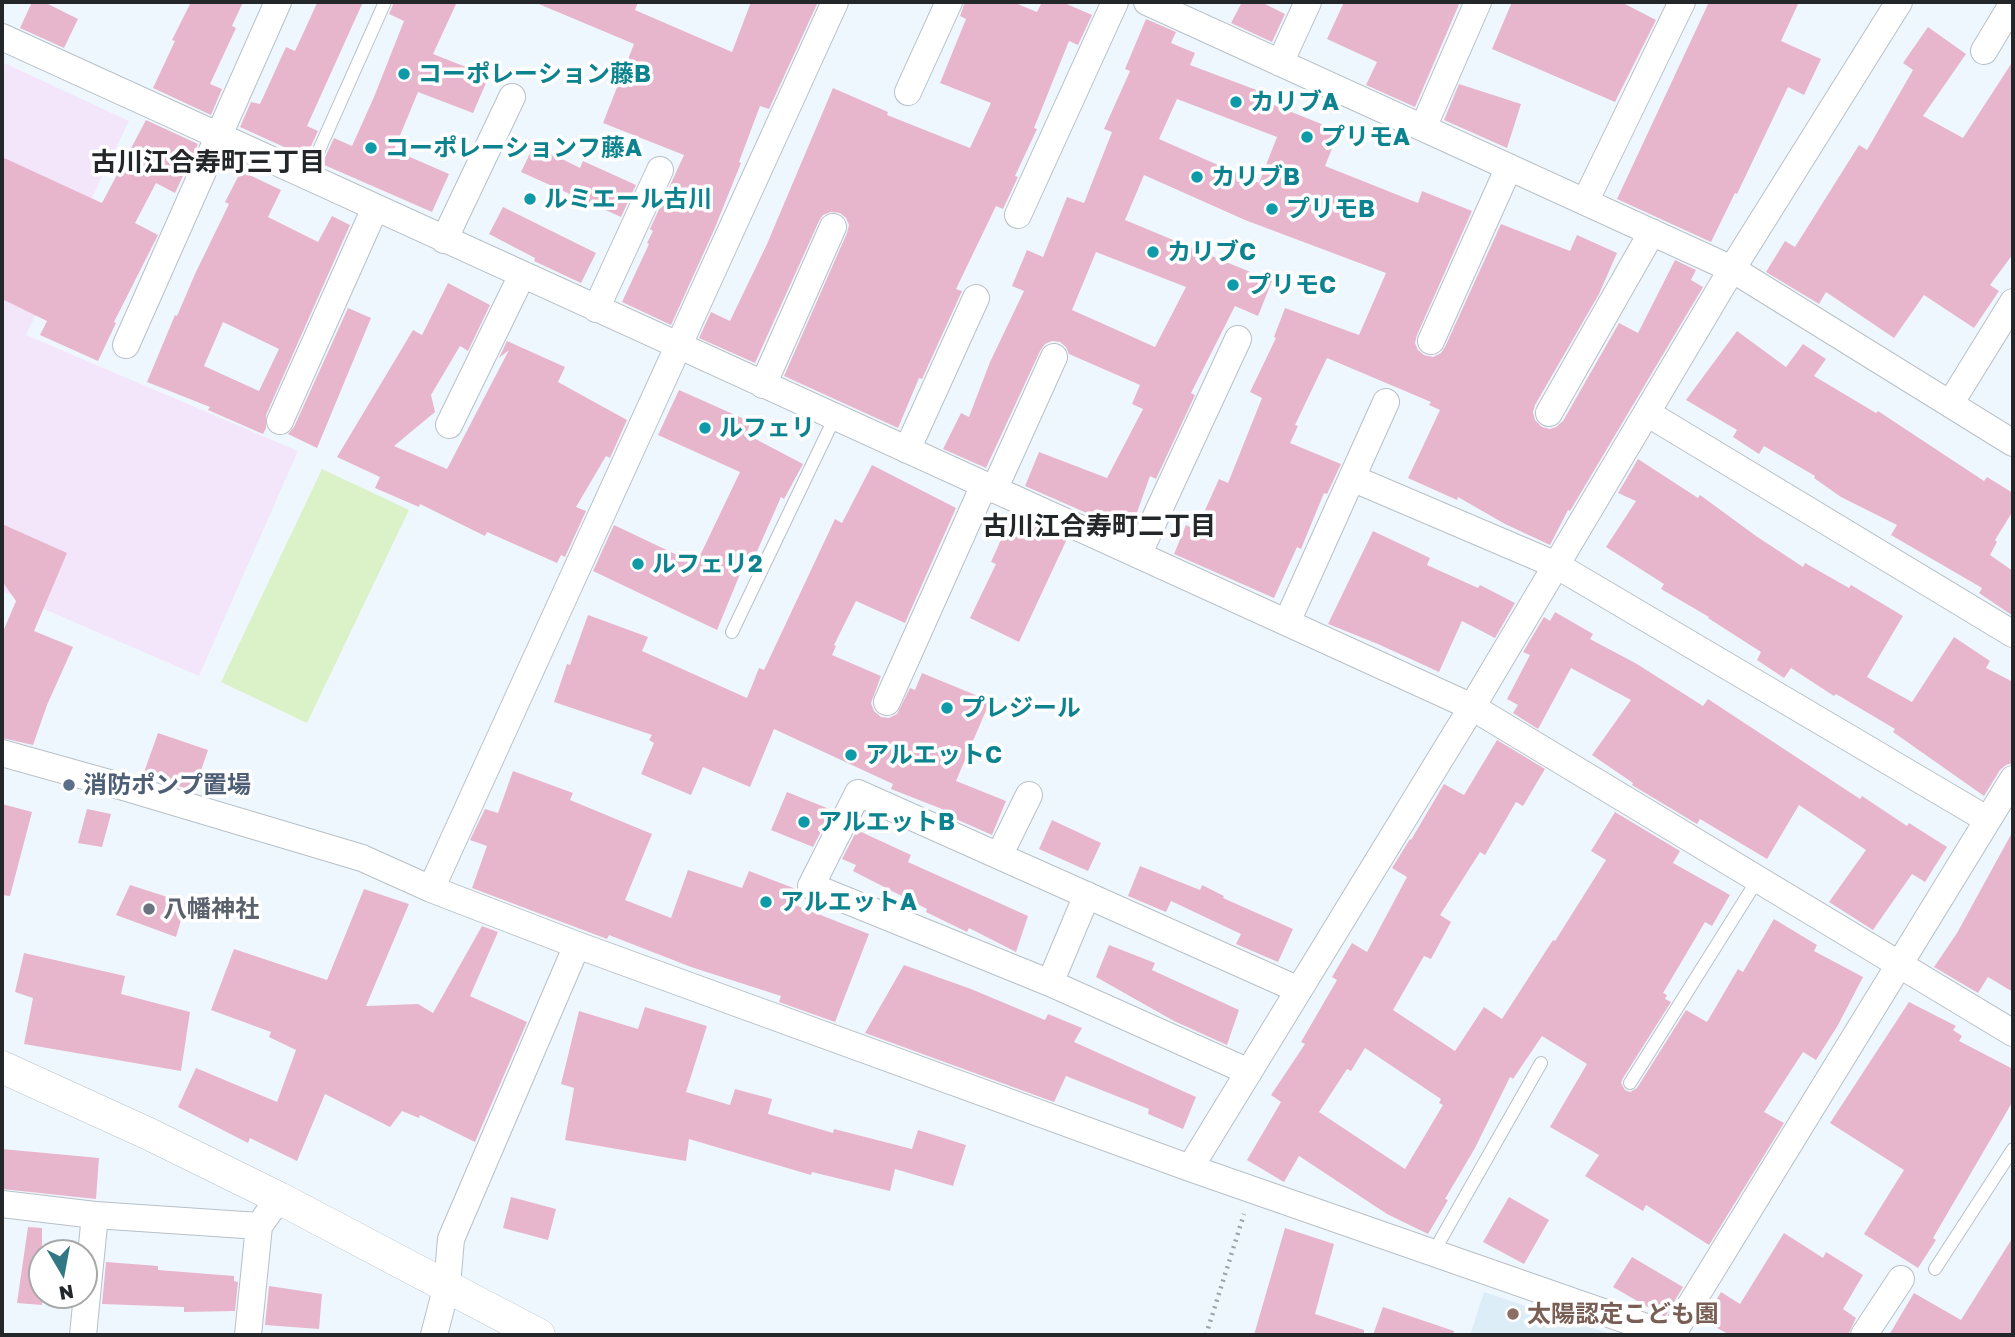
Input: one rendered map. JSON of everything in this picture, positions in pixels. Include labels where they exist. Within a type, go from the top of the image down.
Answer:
[{"type":"street","points":[[126,345],[278,2]]},
{"type":"street","points":[[431,889],[835,2]]},
{"type":"street","points":[[908,92],[949,2]]},
{"type":"street","points":[[1018,215],[1115,2]]},
{"type":"street","points":[[1147,2],[1203,13],[1280,63],[1732,269],[2013,443]]},
{"type":"street","points":[[1280,63],[1308,2]]},
{"type":"street","points":[[1423,128],[1478,2]]},
{"type":"street","points":[[1585,202],[1682,2]]},
{"type":"street","points":[[1190,1168],[1472,707],[1732,269],[1899,2]]},
{"type":"street","points":[[1984,51],[2013,3]]},
{"type":"street","points":[[2,37],[1472,707],[2013,1033]]},
{"type":"street","points":[[444,240],[512,97]]},
{"type":"street","points":[[1431,341],[1509,167]]},
{"type":"street","points":[[596,309],[660,170]]},
{"type":"street","points":[[280,421],[375,208]]},
{"type":"street","points":[[763,385],[833,227]]},
{"type":"street","points":[[1549,413],[1652,232]]},
{"type":"street","points":[[449,425],[522,275]]},
{"type":"street","points":[[907,450],[976,298]]},
{"type":"street","points":[[1950,404],[2013,302]]},
{"type":"street","points":[[1138,555],[1238,339]]},
{"type":"street","points":[[887,702],[1054,357]]},
{"type":"street","points":[[1287,622],[1386,402]]},
{"type":"street","points":[[1647,413],[2013,634]]},
{"type":"street","points":[[1352,478],[1556,565],[1988,820]]},
{"type":"street","points":[[2,753],[362,858],[431,889],[578,946],[1190,1168],[1670,1335],[2013,779]]},
{"type":"street","points":[[1249,1072],[1049,983],[811,886],[858,793],[1299,990]]},
{"type":"street","points":[[999,856],[1029,795]]},
{"type":"street","points":[[1049,983],[1087,895]]},
{"type":"street","points":[[434,1335],[447,1285],[451,1239],[578,946]]},
{"type":"street","points":[[2,1071],[149,1134],[279,1198],[539,1335]]},
{"type":"street","points":[[248,1335],[259,1226],[279,1198]]},
{"type":"street","points":[[2,1204],[95,1215],[259,1226]]},
{"type":"street","points":[[83,1335],[95,1215]]},
{"type":"street","points":[[1864,1335],[1900,1279]]},
{"type":"lane","points":[[307,177],[384,2]]},
{"type":"lane","points":[[732,632],[835,417]]},
{"type":"lane","points":[[1630,1083],[1758,879]]},
{"type":"lane","points":[[1433,1253],[1541,1063]]},
{"type":"lane","points":[[1935,1269],[2013,1149]]},
{"type":"path","points":[[1206,1335],[1251,1189]]},
{"type":"shaded area","points":[[2,62],[129,121],[26,335],[298,451],[199,676],[2,591]]},
{"type":"shaded area","name":"太陽認定こども園","points":[[1484,1292],[1614,1335],[1470,1335]]},
{"type":"green space","points":[[322,469],[409,510],[307,723],[221,682]]},
{"type":"building","points":[[32,2],[44,2],[78,19],[64,48],[20,28]]},
{"type":"building","points":[[191,2],[243,2],[232,26],[236,28],[210,84],[222,89],[211,115],[153,88]]},
{"type":"building","points":[[363,2],[307,126],[318,131],[306,157],[240,127],[251,102],[260,104],[286,47],[295,51],[317,3]]},
{"type":"building","points":[[394,2],[457,2],[433,54],[489,76],[473,113],[418,92],[394,150],[449,174],[432,212],[322,164],[334,138],[352,146],[374,97],[404,21],[389,14]]},
{"type":"building","points":[[534,2],[638,2],[635,10],[732,52],[751,2],[818,2],[769,109],[760,106],[714,230],[671,325],[622,302],[649,244],[647,243],[653,231],[650,229],[684,155],[603,123],[634,44]]},
{"type":"building","points":[[965,2],[1013,2],[1037,12],[1042,2],[1062,2],[1092,15],[1078,45],[1069,41],[1034,128],[1037,129],[1015,176],[1018,177],[1003,209],[996,206],[956,289],[962,291],[922,379],[919,378],[898,428],[784,376],[847,233],[849,225],[840,213],[823,215],[819,221],[755,363],[699,338],[711,312],[730,321],[767,244],[833,88],[888,112],[887,115],[970,148],[991,103],[940,83],[966,19],[960,16]]},
{"type":"building","points":[[1242,2],[1261,2],[1285,14],[1272,42],[1231,23]]},
{"type":"building","points":[[1344,2],[1460,2],[1415,107],[1366,85],[1377,62],[1327,39]]},
{"type":"building","points":[[1512,2],[1621,2],[1656,20],[1615,102],[1492,49]]},
{"type":"building","points":[[1709,2],[1799,2],[1781,41],[1821,59],[1804,95],[1788,87],[1711,242],[1617,199]]},
{"type":"building","points":[[1146,19],[1176,32],[1171,43],[1195,53],[1190,65],[1267,94],[1264,101],[1339,131],[1325,166],[1418,203],[1422,191],[1472,211],[1417,335],[1415,343],[1424,355],[1433,357],[1445,347],[1501,224],[1570,251],[1577,235],[1617,253],[1599,294],[1535,405],[1535,420],[1542,427],[1550,429],[1563,421],[1619,323],[1638,333],[1675,260],[1696,270],[1691,280],[1703,287],[1570,511],[1568,510],[1550,545],[1505,524],[1458,497],[1457,500],[1408,478],[1440,410],[1429,405],[1431,402],[1327,358],[1295,425],[1298,426],[1290,443],[1341,464],[1327,494],[1324,493],[1301,549],[1297,547],[1274,598],[1174,554],[1186,525],[1196,530],[1219,479],[1228,483],[1262,398],[1250,392],[1276,338],[1274,337],[1285,308],[1359,335],[1386,273],[1245,220],[1144,175],[1125,220],[1272,281],[1258,316],[1235,306],[1191,393],[1195,395],[1156,479],[1150,476],[1130,532],[1025,486],[1039,452],[1107,478],[1143,409],[1132,404],[1140,385],[1069,354],[1060,342],[1045,344],[1040,351],[986,468],[943,449],[961,413],[969,417],[990,362],[1024,291],[1012,286],[1027,250],[1043,257],[1067,197],[1084,203],[1112,132],[1104,129],[1130,71],[1125,69]],"holes":[[[1177,99],[1277,137],[1259,183],[1159,139]],[[1096,252],[1186,287],[1155,347],[1072,310]]]},
{"type":"building","points":[[1928,27],[1966,54],[1923,116],[1963,138],[2013,61],[2013,254],[1990,285],[1999,291],[1974,328],[1924,295],[1894,338],[1826,292],[1819,304],[1766,272],[1785,241],[1795,247],[1859,145],[1867,150],[1913,70],[1903,63]]},
{"type":"building","points":[[1459,84],[1521,104],[1507,148],[1444,120]]},
{"type":"building","points":[[146,120],[198,144],[175,193],[156,183],[135,223],[158,235],[114,322],[116,323],[98,361],[40,335],[47,321],[2,299],[2,157],[102,203]]},
{"type":"building","points":[[534,145],[580,168],[583,161],[636,185],[621,217],[521,172]]},
{"type":"building","points":[[241,171],[281,190],[268,217],[318,242],[332,216],[350,225],[266,415],[263,434],[208,410],[210,407],[147,382],[175,315],[177,316],[229,204],[225,202]],"holes":[[[223,322],[279,349],[259,391],[204,366]]]},
{"type":"building","points":[[503,207],[596,253],[581,283],[534,261],[535,258],[489,234]]},
{"type":"building","points":[[448,283],[490,305],[468,351],[460,346],[431,395],[435,412],[394,446],[447,469],[509,350],[499,358],[507,341],[565,367],[558,382],[627,420],[610,458],[606,456],[576,507],[586,511],[565,557],[561,555],[557,563],[487,532],[485,536],[420,504],[419,507],[375,488],[380,477],[337,457],[413,330],[422,335]]},
{"type":"building","points":[[348,308],[371,318],[317,448],[288,434],[294,427]]},
{"type":"building","points":[[1737,331],[1786,367],[1803,344],[1826,359],[1814,376],[1876,413],[1878,411],[1984,481],[1987,477],[2013,493],[2013,511],[1995,540],[1997,542],[1990,555],[2013,571],[2013,616],[1979,593],[1982,588],[1891,535],[1897,525],[1841,497],[1814,478],[1815,476],[1764,446],[1759,454],[1733,437],[1737,430],[1686,400]]},
{"type":"building","points":[[679,390],[751,422],[746,434],[803,464],[784,499],[781,497],[751,565],[745,562],[717,630],[593,571],[614,525],[696,564],[740,472],[658,435]]},
{"type":"building","points":[[1638,459],[1698,498],[1700,495],[1803,567],[1805,563],[1849,588],[1851,585],[1903,616],[1867,677],[1912,702],[1954,637],[1990,661],[1986,668],[2013,682],[2013,763],[2000,770],[1984,796],[1893,732],[1895,729],[1836,694],[1834,696],[1791,668],[1784,678],[1757,660],[1761,652],[1661,589],[1664,584],[1606,547],[1636,501],[1618,493]]},
{"type":"building","points":[[872,465],[956,508],[905,623],[856,601],[834,645],[836,646],[832,655],[881,676],[871,703],[874,711],[881,717],[889,718],[897,714],[910,688],[915,690],[922,673],[990,701],[956,781],[1006,801],[992,835],[940,812],[942,809],[891,789],[893,784],[774,729],[750,787],[703,767],[691,795],[641,774],[654,743],[649,740],[652,735],[554,702],[588,615],[648,637],[642,651],[747,698],[759,668],[764,670],[835,519],[842,523]]},
{"type":"building","points":[[1012,515],[1067,539],[1019,642],[970,618],[996,564],[991,562]]},
{"type":"building","points":[[2,524],[67,553],[34,631],[73,647],[47,705],[33,745],[2,738],[2,634],[16,601],[2,581]]},
{"type":"building","points":[[1373,531],[1430,558],[1427,565],[1478,588],[1480,585],[1515,603],[1495,638],[1462,621],[1439,672],[1328,624]]},
{"type":"building","points":[[1555,612],[1593,634],[1590,639],[1637,664],[1703,706],[1708,699],[1860,799],[1862,796],[1907,826],[1909,823],[1947,847],[1925,882],[1912,874],[1873,930],[1829,902],[1866,850],[1799,805],[1767,859],[1700,819],[1697,824],[1632,785],[1633,783],[1592,755],[1631,700],[1571,668],[1538,729],[1513,713],[1518,705],[1507,699],[1530,655],[1523,652],[1544,617],[1550,621]]},
{"type":"building","points":[[158,733],[208,750],[194,791],[143,775]]},
{"type":"building","points":[[1497,740],[1545,769],[1523,806],[1516,802],[1485,855],[1480,852],[1440,915],[1451,922],[1431,959],[1424,956],[1393,1010],[1455,1051],[1484,1007],[1502,1019],[1553,940],[1555,941],[1606,860],[1591,851],[1615,812],[1680,851],[1673,863],[1730,895],[1712,926],[1705,922],[1663,993],[1667,995],[1665,999],[1671,1002],[1623,1078],[1621,1083],[1625,1090],[1630,1092],[1637,1088],[1686,1010],[1707,1022],[1738,969],[1743,972],[1774,919],[1817,945],[1814,951],[1863,977],[1816,1060],[1803,1052],[1764,1112],[1784,1123],[1709,1245],[1646,1205],[1643,1211],[1585,1176],[1599,1155],[1550,1127],[1587,1064],[1542,1036],[1513,1079],[1510,1077],[1428,1234],[1387,1214],[1299,1156],[1284,1182],[1247,1160],[1281,1102],[1271,1095],[1305,1044],[1301,1042],[1337,980],[1332,977],[1352,943],[1367,952],[1407,877],[1392,868],[1444,784],[1464,795]],"holes":[[[1365,1048],[1441,1099],[1439,1103],[1443,1105],[1405,1169],[1319,1112],[1347,1069],[1351,1071]]]},
{"type":"building","points":[[513,771],[573,793],[570,800],[652,834],[625,900],[671,918],[688,870],[742,888],[749,871],[796,889],[798,895],[795,905],[869,934],[835,1022],[779,1002],[781,996],[691,967],[609,935],[607,939],[472,888],[487,846],[470,840],[485,809],[498,813]]},
{"type":"building","name":"アルエットB","points":[[787,792],[832,810],[813,847],[771,830]]},
{"type":"building","points":[[2,804],[32,812],[10,896],[2,895]]},
{"type":"building","points":[[87,809],[111,814],[102,847],[78,843]]},
{"type":"building","points":[[1052,820],[1101,843],[1088,871],[1039,849]]},
{"type":"building","points":[[857,830],[911,855],[908,862],[1028,916],[1016,952],[969,928],[967,932],[926,912],[927,909],[853,871],[856,865],[842,859]]},
{"type":"building","points":[[2013,831],[2013,992],[1988,977],[1978,993],[1934,967],[1957,933]]},
{"type":"building","points":[[1140,866],[1200,890],[1202,885],[1224,896],[1223,898],[1293,929],[1278,962],[1236,944],[1241,934],[1171,901],[1166,912],[1128,896]]},
{"type":"building","points":[[130,885],[186,903],[176,937],[116,915]]},
{"type":"building","points":[[364,889],[409,904],[366,1006],[418,1004],[433,1013],[482,926],[498,932],[470,996],[527,1022],[475,1142],[420,1115],[419,1118],[402,1111],[390,1127],[325,1094],[297,1161],[250,1138],[248,1143],[178,1107],[196,1068],[277,1102],[296,1050],[269,1037],[271,1032],[211,1010],[234,949],[327,980]]},
{"type":"building","points":[[1109,945],[1155,963],[1152,970],[1239,1010],[1227,1045],[1174,1021],[1096,977]]},
{"type":"building","points":[[24,953],[125,976],[121,994],[190,1012],[181,1071],[24,1044],[33,998],[15,992]]},
{"type":"building","points":[[904,965],[1045,1020],[1048,1014],[1082,1028],[1074,1042],[1196,1097],[1183,1129],[1148,1114],[1149,1109],[1066,1076],[1054,1102],[865,1033]]},
{"type":"building","points":[[1909,1002],[1956,1026],[1953,1030],[1962,1036],[1959,1041],[2013,1069],[2013,1101],[1918,1268],[1864,1234],[1904,1170],[1830,1123]]},
{"type":"building","points":[[645,1007],[707,1026],[686,1092],[730,1105],[735,1089],[772,1099],[768,1114],[833,1133],[834,1129],[912,1149],[918,1130],[966,1145],[953,1186],[895,1169],[890,1191],[812,1172],[811,1175],[689,1139],[686,1161],[565,1140],[574,1088],[561,1084],[579,1011],[638,1029]]},
{"type":"building","points":[[2,1149],[99,1158],[96,1199],[2,1189]]},
{"type":"building","points":[[511,1197],[556,1209],[548,1240],[503,1228]]},
{"type":"building","points":[[1509,1197],[1549,1220],[1524,1264],[1483,1242]]},
{"type":"building","points":[[28,1227],[42,1228],[42,1239],[28,1239],[28,1304],[17,1303]]},
{"type":"building","points":[[1285,1228],[1334,1244],[1315,1314],[1364,1330],[1364,1335],[1254,1335]]},
{"type":"building","points":[[1784,1233],[1823,1258],[1826,1252],[1863,1275],[1843,1309],[1856,1318],[1848,1335],[1730,1335],[1704,1321],[1721,1292],[1740,1304]]},
{"type":"building","points":[[2013,1237],[2013,1335],[1889,1335],[1914,1293],[1961,1320]]},
{"type":"building","points":[[1632,1257],[1683,1287],[1665,1317],[1613,1287]]},
{"type":"building","points":[[106,1262],[158,1266],[158,1270],[234,1276],[234,1281],[238,1282],[235,1311],[184,1312],[184,1307],[102,1304]]},
{"type":"building","points":[[269,1286],[322,1294],[319,1329],[265,1325]]},
{"type":"building","points":[[1383,1307],[1454,1331],[1453,1335],[1373,1335]]},
{"type":"place","name":"コーポレーション藤B","points":[[404,74]]},
{"type":"place","name":"カリブA","points":[[1236,102]]},
{"type":"place","name":"プリモA","points":[[1307,137]]},
{"type":"place","name":"コーポレーションフ藤A","points":[[371,148]]},
{"type":"place","name":"カリブB","points":[[1197,177]]},
{"type":"place","name":"ルミエール古川","points":[[530,199]]},
{"type":"place","name":"プリモB","points":[[1272,209]]},
{"type":"place","name":"カリブC","points":[[1153,252]]},
{"type":"place","name":"プリモC","points":[[1233,285]]},
{"type":"place","name":"ルフェリ","points":[[705,428]]},
{"type":"place","name":"ルフェリ2","points":[[638,564]]},
{"type":"place","name":"プレジール","points":[[947,708]]},
{"type":"place","name":"アルエットC","points":[[851,755]]},
{"type":"place","name":"消防ポンプ置場","points":[[69,785]]},
{"type":"place","name":"アルエットB","points":[[804,822]]},
{"type":"place","name":"アルエットA","points":[[766,902]]},
{"type":"place","name":"八幡神社","points":[[149,909]]},
{"type":"place","name":"太陽認定こども園","points":[[1513,1314]]},
{"type":"district","name":"古川江合寿町三丁目","points":[[208,163]]},
{"type":"district","name":"古川江合寿町二丁目","points":[[1099,527]]}]
